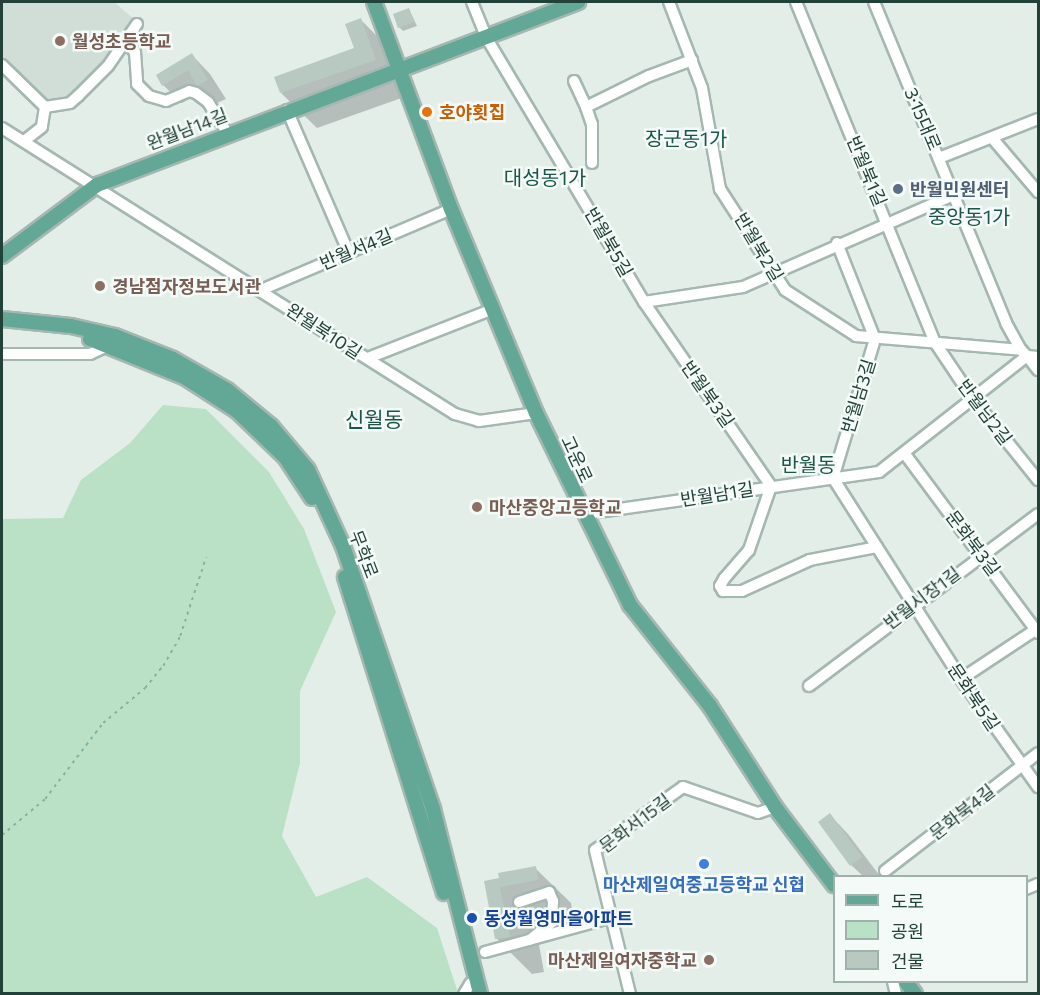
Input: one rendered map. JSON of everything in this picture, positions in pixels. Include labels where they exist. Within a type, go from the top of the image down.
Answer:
[{"type":"main road","name":"고운로","points":[[374,2],[401,67],[451,209],[536,413],[630,605],[710,706],[776,807],[833,884]]},
{"type":"main road","name":"완월남14길","points":[[2,256],[97,185],[287,110],[578,2]]},
{"type":"main road","name":"무학로","points":[[2,319],[71,326],[115,336],[173,359],[227,390],[271,426],[308,470],[343,546],[433,809],[472,991]]},
{"type":"main road","name":"무학로","points":[[2,327],[72,335],[109,345],[186,378],[237,411],[285,457],[318,509],[344,574],[399,746],[472,991]]},
{"type":"street","name":"반월북5길","points":[[472,2],[486,37],[644,302]]},
{"type":"street","name":"반월북2길","points":[[669,2],[702,88],[720,189],[785,290],[804,305],[856,336],[934,341],[1029,354]]},
{"type":"street","name":"반월북1길","points":[[796,2],[889,223],[934,341]]},
{"type":"street","name":"3·15대로","points":[[874,2],[1006,323],[1038,370]]},
{"type":"street","points":[[45,107],[70,103],[78,96],[126,42],[137,24]]},
{"type":"street","points":[[126,42],[135,52],[136,84],[149,96],[166,101],[189,91],[196,93],[208,102],[227,133]]},
{"type":"street","points":[[586,107],[649,76],[692,60]]},
{"type":"street","points":[[2,65],[45,107]]},
{"type":"street","points":[[574,81],[592,124],[592,162]]},
{"type":"street","points":[[24,141],[42,127],[45,107]]},
{"type":"street","points":[[287,110],[349,253]]},
{"type":"street","points":[[939,158],[993,139],[1038,119]]},
{"type":"street","name":"완월북10길","points":[[2,128],[97,185],[455,414],[479,422],[536,413]]},
{"type":"street","points":[[993,139],[1038,192]]},
{"type":"street","points":[[644,302],[717,294],[743,287],[837,243],[954,195]]},
{"type":"street","name":"반월서4길","points":[[261,290],[451,209]]},
{"type":"street","name":"반월남3길","points":[[832,478],[875,339],[837,243]]},
{"type":"street","name":"반월북3길","points":[[644,302],[771,486]]},
{"type":"street","points":[[368,358],[493,309]]},
{"type":"street","name":"반월남2길","points":[[934,341],[974,399],[1038,480]]},
{"type":"street","points":[[2,354],[90,354],[109,345]]},
{"type":"street","name":"반월남1길","points":[[584,514],[879,472],[906,454],[1029,354]]},
{"type":"street","name":"문화북3길","points":[[906,454],[1038,631]]},
{"type":"street","points":[[832,478],[913,604]]},
{"type":"street","points":[[771,486],[749,550],[724,579],[720,586],[723,591],[742,591],[810,560],[877,547]]},
{"type":"street","name":"반월시장1길","points":[[808,686],[913,604],[1038,513]]},
{"type":"street","name":"문화북5길","points":[[913,604],[961,679],[1038,788]]},
{"type":"street","points":[[961,679],[1038,631]]},
{"type":"street","name":"문화북4길","points":[[885,871],[1038,753]]},
{"type":"street","name":"문화서15길","points":[[630,993],[609,918],[595,850],[683,787],[758,813],[776,807]]},
{"type":"street","points":[[519,902],[549,892],[553,901],[552,922],[529,940]]},
{"type":"street","points":[[485,952],[609,918]]},
{"type":"path","points":[[2,835],[45,799],[103,723],[145,688],[163,666],[180,636],[206,558]]},
{"type":"shaded area","name":"월성초등학교","points":[[2,2],[114,2],[134,19],[73,101],[47,106],[2,63]]},
{"type":"green space","points":[[163,405],[206,409],[269,472],[304,529],[336,612],[300,691],[300,763],[282,836],[316,897],[367,877],[437,928],[458,993],[2,993],[2,519],[63,518],[81,480],[130,443]]},
{"type":"building","points":[[409,8],[414,22],[398,28],[393,14]]},
{"type":"building","points":[[361,18],[376,60],[280,93],[274,77],[354,48],[345,24]]},
{"type":"building","points":[[192,53],[208,80],[197,86],[188,70],[162,86],[156,75]]},
{"type":"building","points":[[830,813],[862,857],[850,866],[818,822]]},
{"type":"building","points":[[536,866],[538,880],[500,887],[510,937],[495,939],[484,881],[499,878],[498,873]]},
{"type":"place","name":"월성초등학교","points":[[60,41]]},
{"type":"place","name":"호야횟집","points":[[427,112]]},
{"type":"place","name":"반월민원센터","points":[[898,189]]},
{"type":"place","name":"경남점자정보도서관","points":[[100,286]]},
{"type":"place","name":"마산중앙고등학교","points":[[477,507]]},
{"type":"place","name":"마산제일여중고등학교 신협","points":[[704,864]]},
{"type":"place","name":"동성월영마을아파트","points":[[472,918]]},
{"type":"place","name":"마산제일여자중학교","points":[[709,960]]},
{"type":"district","name":"장군동1가","points":[[686,138]]},
{"type":"district","name":"대성동1가","points":[[545,177]]},
{"type":"district","name":"중앙동1가","points":[[969,216]]},
{"type":"district","name":"신월동","points":[[374,419]]},
{"type":"district","name":"반월동","points":[[808,464]]}]
